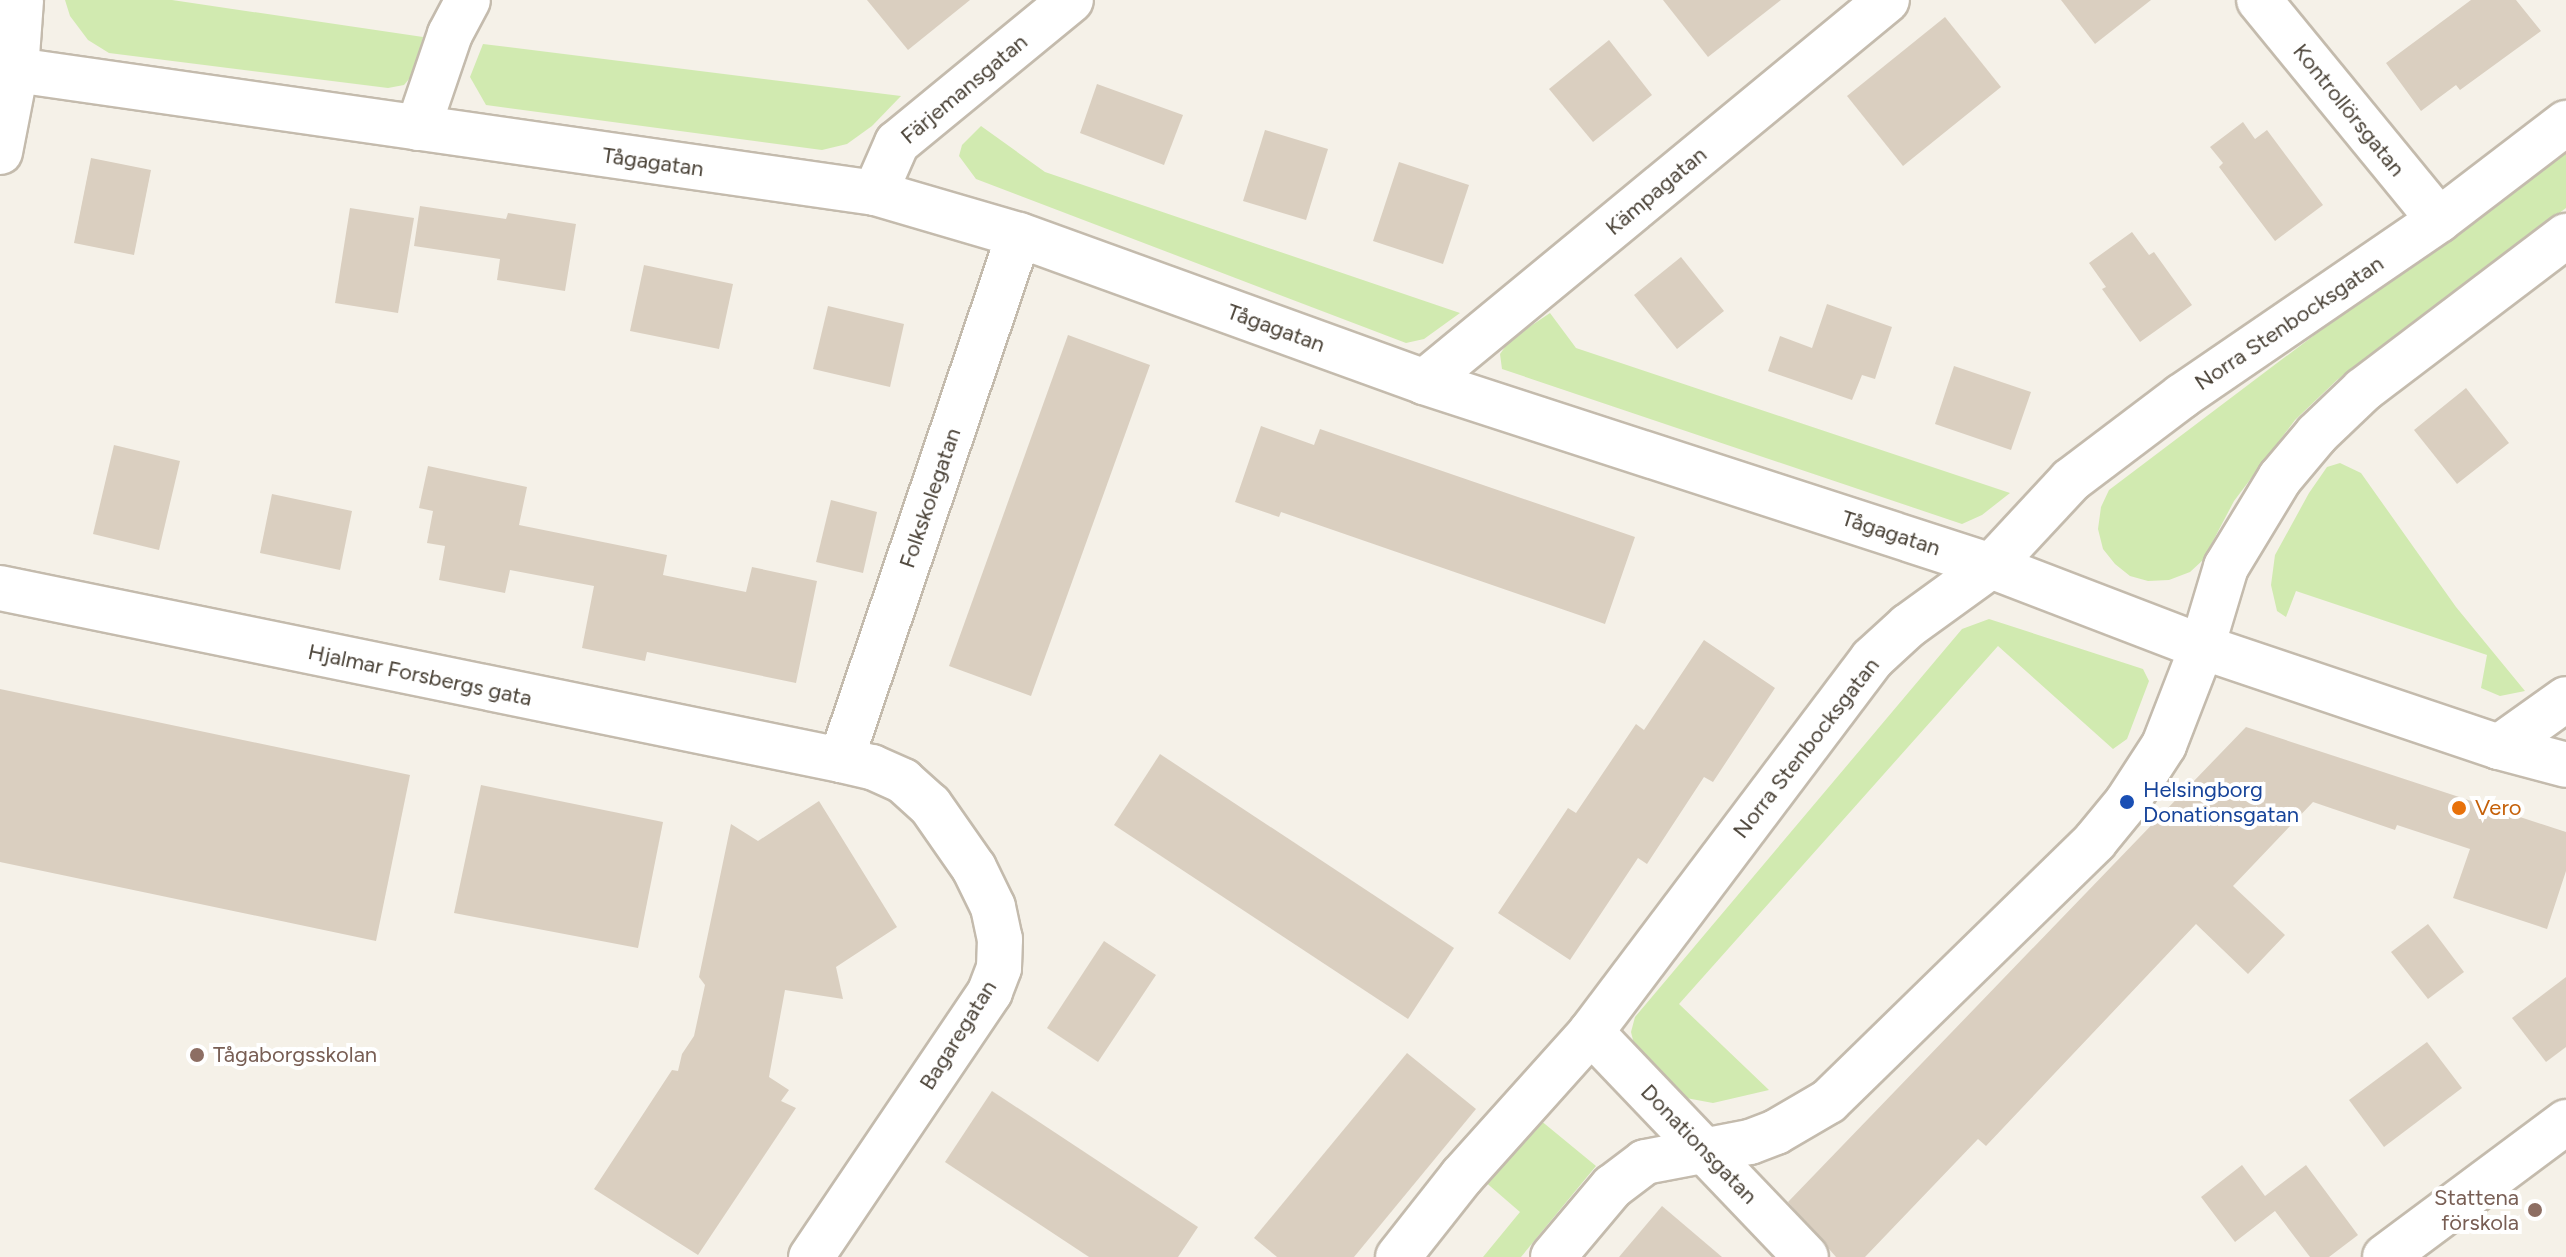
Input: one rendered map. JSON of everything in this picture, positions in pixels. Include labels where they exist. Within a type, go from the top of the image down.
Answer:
[{"type":"street","points":[[0,152],[16,70],[21,0]]},
{"type":"street","points":[[418,128],[450,34],[468,0]]},
{"type":"street","name":"Färjemansgatan","points":[[875,193],[897,143],[1071,0]]},
{"type":"street","name":"Kämpagatan","points":[[1424,382],[1887,0]]},
{"type":"street","name":"Kontrollörsgatan","points":[[2259,0],[2439,220]]},
{"type":"street","name":"Tågagatan","points":[[16,70],[875,193],[1019,235],[1424,382],[1991,566],[2202,647],[2499,747],[2566,765]]},
{"type":"street","name":"Norra Stenbocksgatan","points":[[1398,1257],[1462,1176],[1591,1032],[1872,659],[1908,626],[1991,566],[2071,480],[2182,396],[2439,220],[2566,123]]},
{"type":"street","name":"Folkskolegatan","points":[[841,760],[1019,235]]},
{"type":"street","points":[[1553,1257],[1612,1187],[1629,1172],[1662,1157],[1750,1142],[1776,1132],[1829,1101],[2095,841],[2127,802],[2164,745],[2202,647],[2226,567],[2280,478],[2317,434],[2363,390],[2566,236]]},
{"type":"street","name":"Hjalmar Forsbergs gata","points":[[0,588],[841,760]]},
{"type":"street","points":[[2499,747],[2566,699]]},
{"type":"street","name":"Bagaregatan","points":[[811,1257],[990,992],[999,968],[1000,939],[993,907],[953,833],[930,805],[903,781],[872,767],[841,760]]},
{"type":"street","name":"Donationsgatan","points":[[1591,1032],[1806,1257]]},
{"type":"street","points":[[2385,1257],[2566,1122]]},
{"type":"green space","points":[[65,0],[172,0],[423,37],[414,73],[404,85],[388,88],[109,53],[88,40],[70,16]]},
{"type":"green space","points":[[483,44],[901,96],[872,126],[847,144],[822,150],[486,105],[470,77]]},
{"type":"green space","points":[[981,126],[1045,172],[1460,313],[1424,339],[1406,343],[976,179],[959,156],[962,145]]},
{"type":"green space","points":[[2566,145],[2566,208],[2337,380],[2295,420],[2234,501],[2203,560],[2190,572],[2169,580],[2148,581],[2130,576],[2115,564],[2103,549],[2098,529],[2101,507],[2109,490]]},
{"type":"green space","points":[[1550,313],[1576,348],[2010,493],[1982,515],[1962,524],[1502,369],[1500,354],[1510,340]]},
{"type":"green space","points":[[2340,463],[2361,473],[2456,607],[2525,691],[2500,696],[2481,688],[2487,655],[2296,591],[2286,617],[2277,611],[2271,585],[2275,555],[2327,467]]},
{"type":"green space","points":[[1989,619],[2143,669],[2149,681],[2127,739],[2113,749],[1998,646],[1679,1004],[1769,1090],[1713,1103],[1686,1098],[1635,1048],[1631,1032],[1635,1017],[1962,629]]},
{"type":"green space","points":[[1534,1115],[1596,1166],[1521,1257],[1483,1257],[1520,1212],[1483,1180]]},
{"type":"building","points":[[867,0],[970,0],[908,50]]},
{"type":"building","points":[[1663,0],[1781,0],[1708,57]]},
{"type":"building","points":[[2061,0],[2151,0],[2095,44]]},
{"type":"building","points":[[2471,0],[2516,0],[2541,31],[2460,90],[2456,85],[2421,111],[2386,63]]},
{"type":"building","points":[[1945,17],[2001,87],[1903,166],[1847,96]]},
{"type":"building","points":[[1609,40],[1652,95],[1593,142],[1549,89]]},
{"type":"building","points":[[1097,84],[1183,115],[1164,165],[1080,133]]},
{"type":"building","points":[[2243,122],[2255,139],[2267,130],[2323,205],[2275,241],[2219,167],[2223,163],[2210,147]]},
{"type":"building","points":[[1265,130],[1328,149],[1306,220],[1243,201]]},
{"type":"building","points":[[91,158],[151,170],[134,255],[74,243]]},
{"type":"building","points":[[1399,162],[1469,185],[1443,264],[1373,241]]},
{"type":"building","points":[[420,206],[506,219],[508,213],[576,224],[565,291],[497,280],[500,259],[414,246]]},
{"type":"building","points":[[350,208],[414,218],[398,313],[335,303]]},
{"type":"building","points":[[2132,232],[2149,255],[2154,252],[2192,305],[2140,342],[2102,289],[2106,287],[2089,263]]},
{"type":"building","points":[[1681,257],[1724,311],[1677,349],[1634,295]]},
{"type":"building","points":[[644,265],[733,284],[719,349],[630,331]]},
{"type":"building","points":[[1827,304],[1892,327],[1875,379],[1862,375],[1852,400],[1768,371],[1780,336],[1812,348]]},
{"type":"building","points":[[828,306],[904,324],[890,387],[813,369]]},
{"type":"building","points":[[1068,335],[1150,365],[1031,696],[949,666]]},
{"type":"building","points":[[1954,366],[2031,392],[2011,450],[1935,424]]},
{"type":"building","points":[[2466,388],[2509,443],[2457,484],[2414,430]]},
{"type":"building","points":[[1261,426],[1314,445],[1320,429],[1635,537],[1605,624],[1281,512],[1279,517],[1235,502]]},
{"type":"building","points":[[114,445],[180,461],[159,550],[93,534]]},
{"type":"building","points":[[428,466],[527,487],[519,525],[667,555],[663,575],[746,592],[752,567],[817,581],[796,683],[647,652],[645,661],[582,648],[594,586],[510,570],[505,593],[439,580],[445,546],[427,543],[433,511],[419,508]]},
{"type":"building","points":[[272,494],[352,511],[340,570],[260,553]]},
{"type":"building","points":[[831,500],[877,512],[863,573],[816,562]]},
{"type":"building","points":[[1704,640],[1775,688],[1713,782],[1704,777],[1647,864],[1638,858],[1570,960],[1498,913],[1568,808],[1576,813],[1636,724],[1644,730]]},
{"type":"building","points":[[0,689],[410,775],[376,941],[0,862]]},
{"type":"building","points":[[2246,727],[2566,832],[2566,871],[2547,929],[2453,898],[2470,849],[2397,825],[2395,830],[2313,802],[2233,886],[2285,935],[2248,974],[2196,924],[1986,1146],[1978,1139],[1865,1257],[1836,1257],[1788,1202]]},
{"type":"building","points":[[1160,754],[1454,948],[1408,1019],[1114,825]]},
{"type":"building","points":[[481,785],[663,822],[638,948],[454,913]]},
{"type":"building","points":[[819,801],[897,927],[836,967],[843,999],[785,990],[769,1077],[789,1090],[781,1101],[796,1108],[698,1255],[594,1189],[672,1070],[678,1071],[682,1054],[694,1036],[705,985],[699,977],[731,824],[758,841]]},
{"type":"building","points":[[2428,924],[2464,972],[2428,999],[2391,952]]},
{"type":"building","points":[[1104,941],[1156,975],[1098,1062],[1047,1028]]},
{"type":"building","points":[[2566,977],[2566,1047],[2546,1062],[2512,1018]]},
{"type":"building","points":[[2427,1042],[2462,1088],[2384,1147],[2349,1100]]},
{"type":"building","points":[[1407,1053],[1476,1109],[1354,1257],[1277,1257],[1254,1238]]},
{"type":"building","points":[[992,1091],[1198,1227],[1178,1257],[1089,1257],[945,1162]]},
{"type":"building","points":[[2242,1165],[2265,1196],[2306,1165],[2358,1235],[2329,1257],[2310,1257],[2275,1211],[2235,1242],[2201,1197]]},
{"type":"building","points":[[1662,1206],[1722,1257],[1619,1257]]},
{"type":"place","name":"Helsingborg Donationsgatan","points":[[2127,802]]},
{"type":"place","name":"Vero","points":[[2459,808]]},
{"type":"place","name":"Tågaborgsskolan","points":[[197,1055]]},
{"type":"place","name":"Stattena förskola","points":[[2535,1210]]}]
